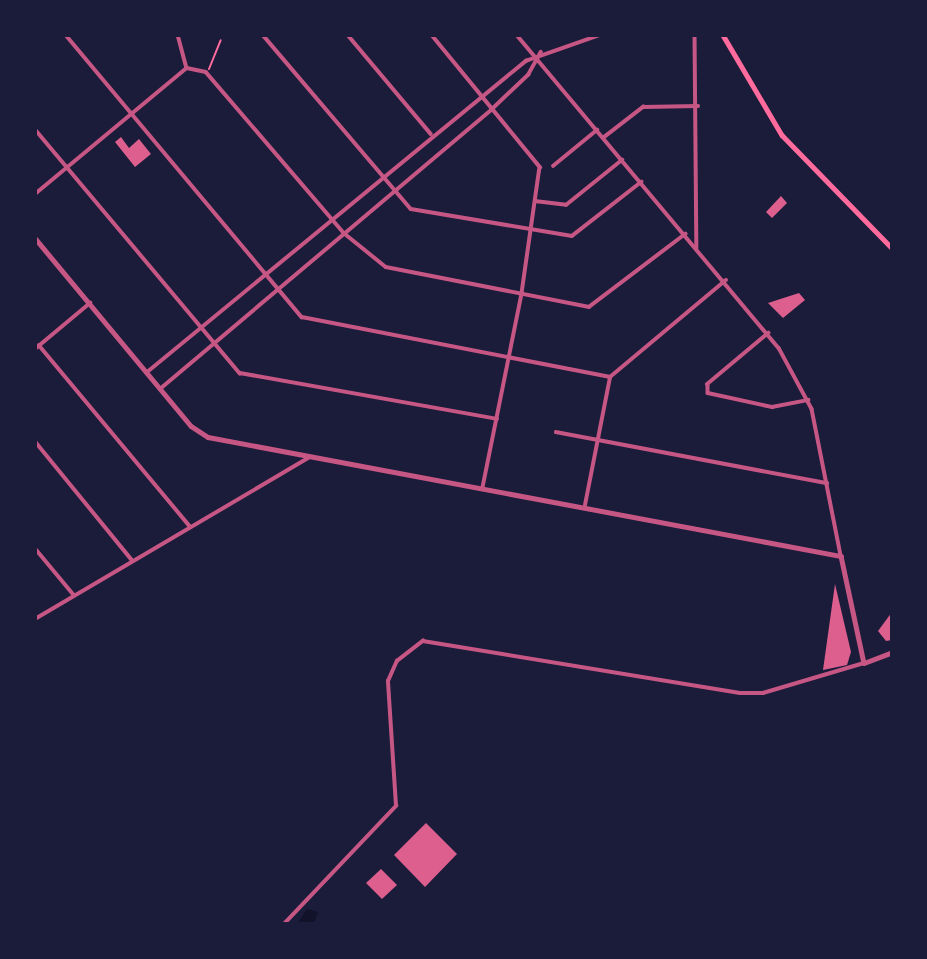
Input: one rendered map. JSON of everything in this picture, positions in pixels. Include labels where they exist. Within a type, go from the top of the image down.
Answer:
[{"type":"main road","points":[[723,35],[782,135],[892,248]]},
{"type":"street","points":[[66,35],[278,291],[306,318],[610,377]]},
{"type":"street","points":[[178,35],[187,68]]},
{"type":"street","points":[[263,35],[380,176],[411,209],[530,230],[578,234],[641,182]]},
{"type":"street","points":[[348,35],[431,134]]},
{"type":"street","points":[[432,35],[538,162],[522,294],[483,488]]},
{"type":"street","points":[[517,35],[769,332],[808,400],[864,663]]},
{"type":"street","points":[[570,35],[570,42]]},
{"type":"street","points":[[146,373],[431,134],[533,55],[600,35]]},
{"type":"street","points":[[695,35],[698,248]]},
{"type":"street","points":[[160,389],[492,109],[538,60],[541,52]]},
{"type":"street","points":[[35,194],[187,68]]},
{"type":"street","points":[[187,68],[206,72],[344,233],[386,267],[522,294],[598,305],[685,234]]},
{"type":"street","points":[[603,138],[643,107],[698,106]]},
{"type":"street","points":[[35,129],[240,373],[496,419]]},
{"type":"street","points":[[553,166],[597,130]]},
{"type":"street","points":[[535,201],[566,205],[622,160]]},
{"type":"street","points":[[35,238],[146,373],[208,438],[308,458],[585,505],[841,556]]},
{"type":"street","points":[[35,249],[41,245]]},
{"type":"street","points":[[585,505],[610,377],[726,280]]},
{"type":"street","points":[[90,303],[37,347],[190,526]]},
{"type":"street","points":[[769,332],[708,384],[708,393],[772,407],[808,400]]},
{"type":"street","points":[[556,432],[827,483]]},
{"type":"street","points":[[35,441],[132,560]]},
{"type":"street","points":[[35,619],[308,458]]},
{"type":"street","points":[[35,548],[74,595]]},
{"type":"street","points":[[284,924],[396,806],[388,681],[397,661],[423,641],[740,694],[763,693],[892,652]]},
{"type":"path","points":[[206,72],[219,55],[222,35]]},
{"type":"shaded area","points":[[307,909],[318,912],[314,924],[297,924]]},
{"type":"building","points":[[121,137],[129,148],[139,139],[151,154],[135,167],[115,142]]},
{"type":"building","points":[[781,196],[787,203],[772,218],[766,212]]},
{"type":"building","points":[[799,293],[805,300],[783,318],[768,303]]},
{"type":"building","points":[[835,584],[851,652],[847,665],[823,670]]},
{"type":"building","points":[[892,612],[892,640],[886,641],[878,631]]},
{"type":"building","points":[[426,823],[457,854],[425,887],[394,855]]},
{"type":"building","points":[[381,869],[397,885],[382,899],[366,883]]}]
